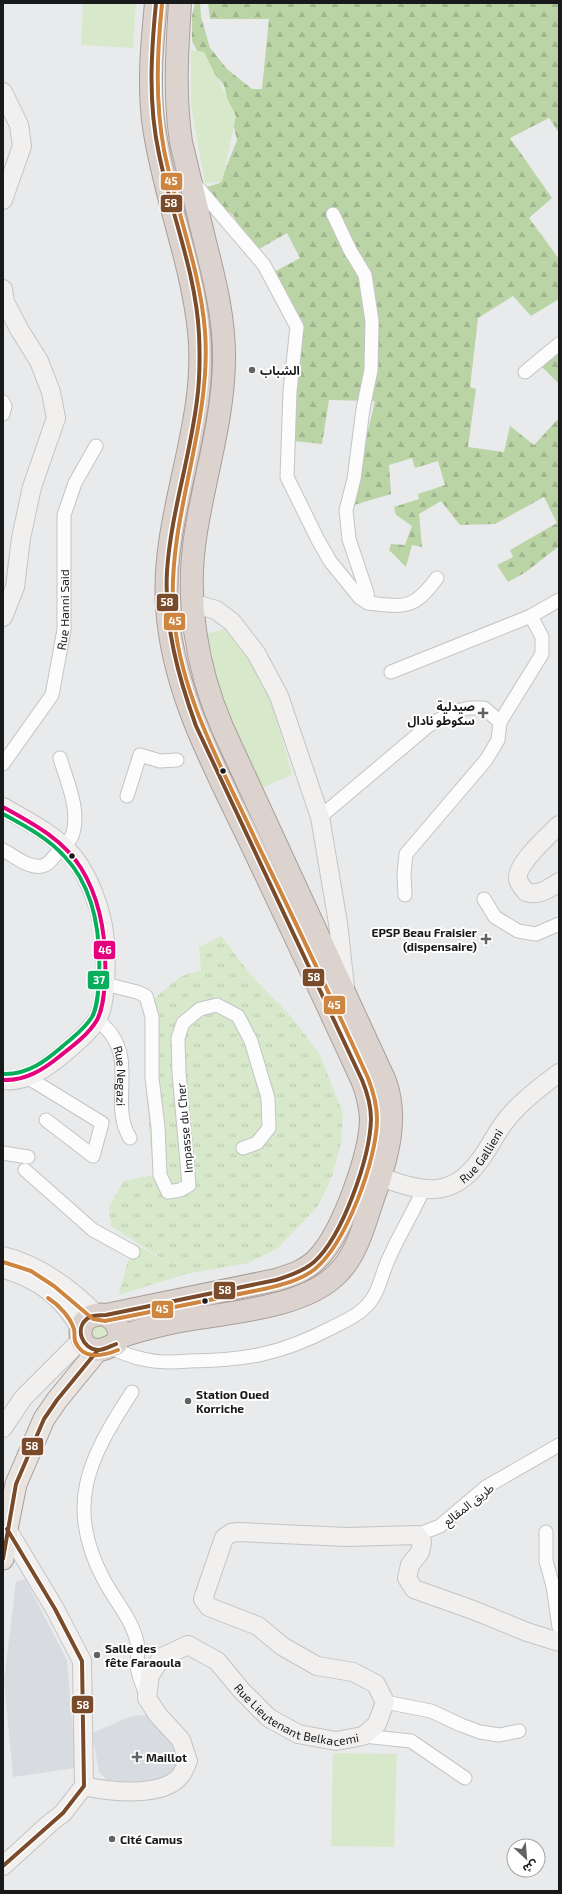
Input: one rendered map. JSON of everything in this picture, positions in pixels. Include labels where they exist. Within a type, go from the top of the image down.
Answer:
[{"type":"highway","points":[[99,1333],[276,1280],[300,1271],[312,1264],[319,1257],[332,1238],[348,1201],[368,1144],[371,1120],[368,1099],[362,1080],[207,751],[182,687],[173,659],[167,608],[167,573],[182,477],[197,406],[200,340],[190,277],[154,129],[151,76],[156,3]]},
{"type":"highway","points":[[99,1333],[284,1303],[317,1289],[338,1274],[349,1258],[358,1240],[380,1178],[391,1135],[391,1102],[385,1081],[216,714],[200,665],[192,603],[192,564],[196,534],[222,401],[224,360],[222,319],[181,142],[176,93],[176,59],[180,3]]},
{"type":"main road","points":[[3,1559],[16,1484],[44,1419],[99,1333]]},
{"type":"street","points":[[3,92],[19,125],[22,146],[3,200]]},
{"type":"street","points":[[190,178],[264,265],[297,327],[290,390],[287,477],[330,561],[360,598],[368,603],[407,606],[424,596],[437,578]]},
{"type":"street","points":[[333,214],[350,250],[365,275],[372,321],[371,370],[363,409],[354,479],[346,510],[349,539],[367,593],[368,603]]},
{"type":"street","points":[[3,290],[5,302],[19,329],[40,361],[51,392],[56,418],[32,487],[20,538],[15,587],[3,617]]},
{"type":"street","points":[[525,372],[559,344]]},
{"type":"street","points":[[3,402],[5,406],[3,414]]},
{"type":"street","name":"Rue Hanni Said","points":[[3,764],[52,695],[64,630],[64,515],[75,483],[96,446]]},
{"type":"street","points":[[391,672],[531,616],[559,600]]},
{"type":"street","points":[[192,603],[216,610],[232,622],[256,652],[279,696],[320,817],[338,922],[347,998]]},
{"type":"street","points":[[405,895],[404,874],[406,854],[486,760],[498,740],[500,722],[542,654],[542,637],[531,616]]},
{"type":"street","points":[[320,817],[428,726],[453,712],[469,708],[484,708],[500,722]]},
{"type":"street","points":[[127,796],[140,754],[160,761],[177,760]]},
{"type":"street","points":[[3,850],[30,865],[37,866],[46,864],[64,847],[71,836],[74,817],[72,798],[60,758]]},
{"type":"street","points":[[3,807],[48,832],[71,854],[86,878],[102,922],[105,944],[105,984],[103,1001],[97,1020],[81,1039],[55,1060],[26,1077],[13,1082],[3,1080]]},
{"type":"street","points":[[559,825],[535,849],[519,870],[518,878],[526,892],[532,894],[542,892],[559,882]]},
{"type":"street","points":[[484,899],[495,917],[518,932],[536,934],[559,924]]},
{"type":"street","name":"Impasse du Cher","points":[[105,984],[137,992],[146,996],[149,1003],[152,1017],[152,1078],[158,1126],[160,1175],[168,1192],[180,1190],[189,1185],[179,1072],[178,1038],[183,1023],[200,1009],[216,1006],[238,1016],[251,1042],[268,1098],[269,1128],[257,1143],[243,1148]]},
{"type":"street","name":"Rue Negazi","points":[[97,1020],[106,1026],[116,1042],[122,1061],[123,1086],[121,1117],[125,1131],[130,1138]]},
{"type":"street","name":"Rue Gallieni","points":[[380,1178],[423,1190],[437,1189],[462,1179],[472,1170],[507,1119],[542,1085],[559,1073]]},
{"type":"street","points":[[26,1077],[102,1122],[93,1156],[46,1120]]},
{"type":"street","points":[[3,1153],[26,1163],[93,1230],[133,1252]]},
{"type":"street","points":[[3,1256],[34,1266],[57,1288],[68,1309],[130,1356],[149,1361],[221,1361],[257,1356],[287,1348],[318,1335],[345,1322],[370,1303],[388,1258],[423,1190]]},
{"type":"street","points":[[3,1268],[57,1288]]},
{"type":"street","points":[[3,1428],[27,1392],[99,1333]]},
{"type":"street","points":[[84,1786],[106,1791],[154,1790],[170,1783],[181,1775],[188,1761],[181,1740],[158,1715],[147,1698],[137,1667],[138,1642],[126,1616],[104,1582],[93,1559],[87,1538],[82,1503],[88,1472],[110,1425],[132,1392]]},
{"type":"street","name":"طريق المقالع","points":[[417,1535],[440,1526],[486,1487],[559,1445]]},
{"type":"street","points":[[3,1866],[63,1813],[84,1786],[82,1661],[55,1608],[7,1529]]},
{"type":"street","points":[[519,1731],[500,1735],[480,1732],[431,1711],[385,1702],[376,1684],[353,1672],[317,1666],[282,1646],[258,1626],[209,1607],[203,1599],[224,1538],[231,1533],[238,1532],[347,1537],[417,1535],[422,1542],[420,1552],[410,1565],[407,1578],[414,1589],[473,1610],[527,1632],[559,1642]]},
{"type":"street","points":[[546,1532],[546,1561],[553,1586],[559,1626]]},
{"type":"street","name":"Rue Lieutenant Belkacemi","points":[[147,1698],[150,1676],[162,1657],[188,1645],[217,1661],[242,1691],[269,1718],[298,1734],[336,1741],[363,1736],[377,1724],[385,1702]]},
{"type":"street","points":[[363,1736],[411,1740],[465,1778]]},
{"type":"shaded area","points":[[25,1579],[67,1660],[76,1768],[13,1777],[4,1680],[16,1582]]},
{"type":"shaded area","name":"Maillot","points":[[147,1715],[165,1731],[178,1748],[178,1765],[166,1782],[153,1787],[109,1782],[99,1772],[92,1733],[132,1716]]},
{"type":"green space","points":[[83,3],[136,3],[133,48],[81,45]]},
{"type":"green space","points":[[195,3],[200,3],[201,17],[210,48],[227,69],[252,89],[262,89],[269,19],[210,19],[208,3],[559,3],[559,133],[549,118],[510,138],[552,198],[529,218],[559,259],[559,299],[531,316],[513,296],[478,318],[470,387],[476,389],[468,447],[504,452],[510,426],[534,445],[559,418],[559,546],[526,572],[508,582],[497,565],[513,557],[510,550],[557,523],[544,497],[495,524],[460,525],[441,501],[419,514],[422,547],[412,545],[406,567],[389,550],[391,544],[405,545],[412,526],[396,515],[394,507],[419,499],[418,494],[445,485],[438,461],[415,468],[412,458],[389,465],[391,494],[354,505],[357,477],[375,401],[329,400],[322,444],[294,441],[293,320],[272,273],[300,258],[287,233],[254,252],[233,215],[208,198],[203,188],[220,183],[237,140],[224,85],[202,60],[192,41],[192,16]]},
{"type":"green space","points":[[191,50],[204,52],[236,116],[222,182],[205,183],[191,107]]},
{"type":"green space","points":[[559,350],[559,384],[540,365]]},
{"type":"green space","points":[[230,627],[269,690],[292,775],[261,788],[218,690],[204,635]]},
{"type":"green space","points":[[221,936],[251,975],[293,1019],[319,1053],[343,1113],[341,1144],[332,1176],[318,1206],[278,1248],[248,1263],[186,1274],[118,1295],[134,1243],[172,1265],[111,1226],[109,1207],[124,1181],[153,1175],[147,1100],[149,1003],[181,976],[201,971],[199,947]]},
{"type":"green space","points":[[103,1320],[113,1339],[93,1340],[91,1328]]},
{"type":"green space","points":[[333,1753],[397,1754],[394,1847],[331,1846]]},
{"type":"transit line","name":"58","points":[[116,1344],[105,1349],[92,1349],[84,1342],[81,1327],[88,1318],[94,1316],[106,1315],[276,1280],[301,1271],[314,1262],[325,1250],[335,1234],[353,1195],[366,1154],[371,1119],[366,1089],[362,1080],[196,726],[183,688],[170,631],[167,591],[169,549],[176,507],[194,422],[200,359],[197,311],[193,288],[164,176],[153,116],[152,60],[156,3]]},
{"type":"transit line","name":"45","points":[[3,1262],[31,1271],[54,1286],[93,1319],[105,1321],[264,1289],[291,1282],[315,1269],[327,1257],[338,1240],[358,1200],[366,1178],[376,1136],[376,1109],[368,1078],[216,757],[192,698],[176,637],[173,605],[177,536],[197,434],[202,400],[205,366],[205,331],[193,262],[169,172],[161,132],[158,77],[162,4]]},
{"type":"transit line","name":"46","points":[[3,807],[36,826],[56,840],[74,858],[81,868],[94,895],[102,923],[105,952],[104,996],[99,1016],[94,1025],[80,1040],[40,1070],[19,1079],[3,1080]]},
{"type":"transit line","name":"37","points":[[3,814],[20,823],[51,844],[65,857],[75,870],[83,884],[94,914],[99,947],[97,1003],[94,1013],[86,1025],[58,1051],[36,1066],[21,1072],[3,1074]]},
{"type":"transit line","name":"45","points":[[48,1298],[56,1304],[70,1320],[74,1329],[75,1341],[83,1352],[100,1355],[118,1350]]},
{"type":"transit line","name":"58","points":[[3,1559],[16,1484],[44,1419],[57,1400],[98,1350]]},
{"type":"transit line","name":"58","points":[[3,1866],[63,1813],[84,1786],[82,1661],[55,1609],[7,1529]]},
{"type":"place","name":"الشباب","points":[[252,370]]},
{"type":"place","name":"صيدلية سكوطو نادال","points":[[483,713]]},
{"type":"place","name":"EPSP Beau Fraisier (dispensaire)","points":[[486,939]]},
{"type":"place","name":"Station Oued Korriche","points":[[188,1401]]},
{"type":"place","name":"Salle des fête Faraoula","points":[[97,1655]]},
{"type":"place","name":"Maillot","points":[[137,1757]]},
{"type":"place","name":"Cité Camus","points":[[112,1839]]}]
